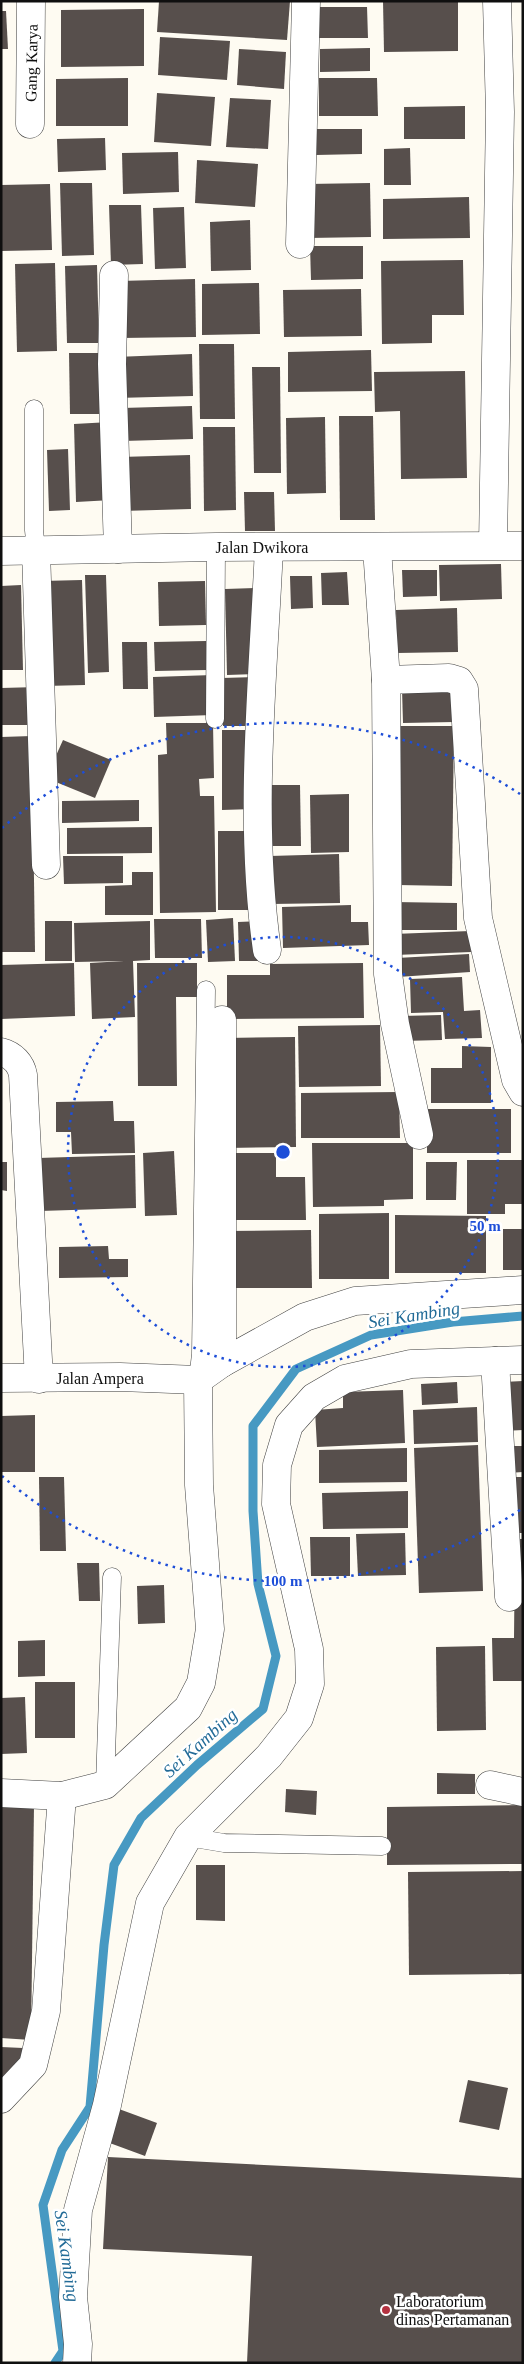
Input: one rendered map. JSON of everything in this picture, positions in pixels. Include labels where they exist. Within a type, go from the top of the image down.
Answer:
[{"type":"street","name":"Gang Karya","points":[[30,124],[31,1]]},
{"type":"street","points":[[300,244],[306,1]]},
{"type":"street","points":[[492,546],[500,112],[497,1]]},
{"type":"street","points":[[114,275],[112,364],[118,548]]},
{"type":"street","name":"Jalan Dwikora","points":[[1,551],[216,547],[377,548],[523,546]]},
{"type":"street","points":[[267,950],[261,910],[257,833],[269,548]]},
{"type":"street","points":[[377,548],[386,680],[388,974],[395,1024],[419,1135]]},
{"type":"street","points":[[36,550],[46,865]]},
{"type":"street","points":[[386,680],[449,678],[459,681],[464,690],[478,918],[516,1080],[523,1092]]},
{"type":"street","points":[[222,1020],[222,1363]]},
{"type":"street","points":[[1,1052],[8,1054],[21,1067],[23,1076],[39,1378]]},
{"type":"street","points":[[1,1793],[62,1796],[105,1785],[188,1708],[201,1683],[210,1629],[199,1485],[198,1380],[222,1363],[305,1318],[355,1300],[523,1290]]},
{"type":"street","points":[[76,2363],[78,2344],[73,2297],[78,2210],[107,2105],[150,1902],[188,1837],[269,1756],[299,1718],[310,1684],[309,1649],[276,1504],[277,1465],[289,1425],[314,1398],[346,1379],[411,1364],[523,1360]]},
{"type":"street","points":[[495,1361],[509,1597]]},
{"type":"street","name":"Jalan Ampera","points":[[1,1378],[120,1377],[198,1380]]},
{"type":"street","points":[[490,1785],[523,1792]]},
{"type":"street","points":[[1,2099],[33,2065],[46,2011],[62,1796]]},
{"type":"lane","points":[[34,409],[34,530],[36,550]]},
{"type":"lane","points":[[215,719],[216,547]]},
{"type":"lane","points":[[198,1380],[201,1354],[206,990]]},
{"type":"lane","points":[[105,1785],[112,1578]]},
{"type":"lane","points":[[188,1837],[224,1843],[382,1846]]},
{"type":"building","points":[[159,1],[290,1],[287,40],[157,32]]},
{"type":"building","points":[[383,1],[458,1],[458,51],[384,52]]},
{"type":"building","points":[[318,7],[367,7],[368,38],[319,38]]},
{"type":"building","points":[[144,9],[144,66],[61,67],[61,10]]},
{"type":"building","points":[[1,11],[6,11],[8,49],[1,49]]},
{"type":"building","points":[[160,37],[230,41],[227,80],[158,75]]},
{"type":"building","points":[[370,48],[370,71],[320,72],[320,49]]},
{"type":"building","points":[[239,49],[286,52],[284,89],[237,85]]},
{"type":"building","points":[[128,78],[128,126],[56,126],[56,79]]},
{"type":"building","points":[[319,78],[377,78],[378,116],[319,116]]},
{"type":"building","points":[[157,93],[215,97],[211,146],[154,142]]},
{"type":"building","points":[[230,98],[271,100],[268,149],[226,147]]},
{"type":"building","points":[[465,106],[465,139],[404,139],[404,107]]},
{"type":"building","points":[[315,129],[362,129],[362,154],[316,155]]},
{"type":"building","points":[[105,138],[106,170],[58,172],[57,139]]},
{"type":"building","points":[[410,148],[411,185],[384,185],[384,149]]},
{"type":"building","points":[[178,152],[179,192],[123,194],[122,153]]},
{"type":"building","points":[[197,160],[258,164],[255,207],[195,203]]},
{"type":"building","points":[[60,183],[92,183],[94,255],[62,256]]},
{"type":"building","points":[[370,183],[371,237],[308,238],[307,184]]},
{"type":"building","points":[[50,184],[52,250],[1,251],[1,185]]},
{"type":"building","points":[[469,197],[470,238],[383,239],[383,199]]},
{"type":"building","points":[[109,205],[141,205],[143,264],[111,265]]},
{"type":"building","points":[[184,207],[186,268],[155,269],[153,208]]},
{"type":"building","points":[[250,220],[251,270],[211,271],[210,222]]},
{"type":"building","points":[[310,246],[363,246],[363,279],[311,280]]},
{"type":"building","points":[[463,260],[464,315],[432,315],[432,343],[382,344],[381,261]]},
{"type":"building","points":[[55,263],[57,351],[17,352],[15,264]]},
{"type":"building","points":[[97,265],[99,343],[67,343],[65,266]]},
{"type":"building","points":[[195,279],[196,337],[120,338],[119,281]]},
{"type":"building","points":[[259,283],[260,334],[202,335],[202,284]]},
{"type":"building","points":[[361,289],[362,336],[284,337],[283,290]]},
{"type":"building","points":[[199,344],[234,344],[235,419],[200,419]]},
{"type":"building","points":[[371,350],[372,391],[288,392],[288,352]]},
{"type":"building","points":[[69,353],[98,353],[100,414],[70,414]]},
{"type":"building","points":[[192,354],[193,396],[116,398],[115,357]]},
{"type":"building","points":[[252,367],[280,367],[281,473],[254,473]]},
{"type":"building","points":[[465,371],[467,478],[401,479],[400,411],[375,412],[374,372]]},
{"type":"building","points":[[192,406],[193,439],[123,441],[122,408]]},
{"type":"building","points":[[339,416],[373,416],[375,520],[340,520]]},
{"type":"building","points":[[325,417],[326,493],[287,494],[286,418]]},
{"type":"building","points":[[110,422],[112,500],[76,502],[74,424]]},
{"type":"building","points":[[203,427],[235,427],[236,510],[204,511]]},
{"type":"building","points":[[68,449],[70,510],[49,511],[47,450]]},
{"type":"building","points":[[190,455],[191,509],[122,511],[120,457]]},
{"type":"building","points":[[244,492],[274,492],[275,531],[245,531]]},
{"type":"building","points":[[501,564],[502,599],[440,601],[439,565]]},
{"type":"building","points":[[402,570],[437,570],[437,596],[403,597]]},
{"type":"building","points":[[347,572],[349,605],[322,605],[321,573]]},
{"type":"building","points":[[85,575],[106,575],[109,672],[88,673]]},
{"type":"building","points":[[290,576],[312,576],[313,608],[291,609]]},
{"type":"building","points":[[82,580],[85,685],[45,686],[42,581]]},
{"type":"building","points":[[205,581],[206,625],[159,626],[158,582]]},
{"type":"building","points":[[21,585],[23,670],[1,670],[1,586]]},
{"type":"building","points":[[255,588],[257,674],[227,675],[225,589]]},
{"type":"building","points":[[457,608],[458,652],[397,653],[396,610]]},
{"type":"building","points":[[206,641],[207,670],[155,671],[154,642]]},
{"type":"building","points":[[122,642],[147,642],[148,689],[123,689]]},
{"type":"building","points":[[213,675],[213,715],[154,717],[153,677]]},
{"type":"building","points":[[257,677],[258,726],[223,726],[222,678]]},
{"type":"building","points":[[38,687],[39,725],[1,725],[1,688]]},
{"type":"building","points":[[454,687],[454,722],[403,723],[402,689]]},
{"type":"building","points":[[166,723],[213,723],[214,778],[199,779],[200,796],[214,796],[216,912],[160,913],[158,755],[167,754]]},
{"type":"building","points":[[400,726],[454,726],[452,886],[398,885]]},
{"type":"building","points":[[222,730],[252,730],[253,809],[222,810]]},
{"type":"building","points":[[32,736],[35,952],[1,952],[1,737]]},
{"type":"building","points":[[63,740],[111,760],[95,798],[46,778]]},
{"type":"building","points":[[265,785],[300,785],[301,846],[265,846]]},
{"type":"building","points":[[349,794],[349,852],[311,853],[310,795]]},
{"type":"building","points":[[139,800],[139,821],[62,823],[62,801]]},
{"type":"building","points":[[152,827],[152,853],[67,854],[67,828]]},
{"type":"building","points":[[218,831],[256,831],[256,910],[218,910]]},
{"type":"building","points":[[339,854],[340,903],[271,904],[270,856]]},
{"type":"building","points":[[63,856],[123,856],[123,883],[64,884]]},
{"type":"building","points":[[132,872],[153,872],[153,915],[105,915],[105,886],[132,885]]},
{"type":"building","points":[[394,902],[457,903],[457,930],[394,930]]},
{"type":"building","points":[[351,905],[351,922],[368,922],[369,945],[283,948],[282,907]]},
{"type":"building","points":[[233,918],[235,961],[208,962],[206,920]]},
{"type":"building","points":[[154,919],[201,919],[202,958],[155,958]]},
{"type":"building","points":[[45,921],[72,921],[72,961],[45,961]]},
{"type":"building","points":[[150,921],[150,960],[133,961],[135,1017],[92,1019],[90,963],[124,961],[75,962],[74,923]]},
{"type":"building","points":[[260,921],[262,961],[239,961],[238,922]]},
{"type":"building","points":[[470,931],[471,952],[395,955],[394,934]]},
{"type":"building","points":[[469,954],[470,972],[398,977],[397,958]]},
{"type":"building","points":[[74,963],[75,1016],[1,1019],[1,965]]},
{"type":"building","points":[[137,963],[197,963],[197,997],[176,997],[177,1086],[138,1086]]},
{"type":"building","points":[[363,963],[364,1018],[227,1019],[227,975],[270,975],[270,964]]},
{"type":"building","points":[[462,977],[464,1011],[480,1010],[482,1038],[445,1039],[443,1012],[411,1013],[410,979]]},
{"type":"building","points":[[441,1015],[442,1040],[402,1041],[402,1016]]},
{"type":"building","points":[[380,1025],[381,1086],[299,1087],[298,1026]]},
{"type":"building","points":[[295,1037],[296,1147],[226,1148],[225,1038]]},
{"type":"building","points":[[462,1046],[491,1047],[491,1103],[431,1103],[431,1068],[462,1068]]},
{"type":"building","points":[[399,1092],[400,1138],[301,1138],[301,1093]]},
{"type":"building","points":[[113,1101],[114,1121],[134,1121],[135,1153],[72,1154],[71,1132],[56,1132],[56,1102]]},
{"type":"building","points":[[427,1109],[511,1109],[511,1153],[427,1153]]},
{"type":"building","points":[[312,1143],[413,1143],[413,1199],[384,1200],[384,1206],[313,1207]]},
{"type":"building","points":[[174,1151],[177,1215],[145,1216],[143,1153]]},
{"type":"building","points":[[224,1153],[276,1153],[276,1177],[305,1177],[306,1220],[225,1220]]},
{"type":"building","points":[[135,1155],[136,1208],[40,1211],[38,1158]]},
{"type":"building","points":[[467,1160],[523,1160],[523,1204],[505,1204],[505,1214],[467,1214]]},
{"type":"building","points":[[1,1162],[7,1162],[7,1191],[1,1190]]},
{"type":"building","points":[[426,1162],[457,1162],[456,1200],[426,1200]]},
{"type":"building","points":[[389,1213],[389,1279],[319,1279],[319,1214]]},
{"type":"building","points":[[395,1215],[486,1216],[486,1273],[395,1273]]},
{"type":"building","points":[[503,1229],[523,1229],[523,1270],[503,1270]]},
{"type":"building","points":[[311,1230],[312,1288],[227,1288],[226,1231]]},
{"type":"building","points":[[108,1246],[109,1259],[128,1259],[128,1277],[59,1278],[59,1247]]},
{"type":"building","points":[[523,1381],[523,1430],[504,1431],[503,1382]]},
{"type":"building","points":[[457,1382],[458,1403],[422,1405],[421,1384]]},
{"type":"building","points":[[403,1390],[405,1443],[317,1447],[315,1410],[343,1408],[343,1392]]},
{"type":"building","points":[[477,1407],[478,1442],[414,1444],[413,1410]]},
{"type":"building","points":[[35,1415],[35,1472],[1,1472],[1,1416]]},
{"type":"building","points":[[478,1445],[483,1591],[419,1593],[414,1448]]},
{"type":"building","points":[[507,1446],[523,1446],[523,1472],[508,1473]]},
{"type":"building","points":[[407,1448],[407,1482],[319,1483],[319,1450]]},
{"type":"building","points":[[39,1477],[64,1477],[66,1551],[40,1551]]},
{"type":"building","points":[[508,1477],[523,1477],[523,1533],[508,1533]]},
{"type":"building","points":[[408,1491],[408,1528],[323,1529],[322,1493]]},
{"type":"building","points":[[405,1533],[406,1575],[358,1576],[356,1534]]},
{"type":"building","points":[[310,1537],[350,1537],[350,1576],[311,1576]]},
{"type":"building","points":[[515,1539],[523,1539],[523,1681],[493,1681],[492,1638],[514,1638]]},
{"type":"building","points":[[77,1563],[99,1563],[100,1601],[79,1601]]},
{"type":"building","points":[[164,1585],[165,1623],[138,1624],[137,1586]]},
{"type":"building","points":[[45,1640],[45,1676],[18,1677],[18,1641]]},
{"type":"building","points":[[485,1646],[486,1730],[437,1731],[436,1647]]},
{"type":"building","points":[[35,1682],[75,1682],[75,1738],[35,1738]]},
{"type":"building","points":[[25,1697],[27,1753],[1,1754],[1,1698]]},
{"type":"building","points":[[437,1773],[475,1774],[475,1794],[437,1794]]},
{"type":"building","points":[[286,1789],[317,1791],[316,1815],[285,1812]]},
{"type":"building","points":[[34,1805],[31,2040],[1,2038],[1,1806]]},
{"type":"building","points":[[523,1805],[523,1864],[387,1865],[387,1807]]},
{"type":"building","points":[[196,1865],[225,1865],[225,1921],[196,1920]]},
{"type":"building","points":[[523,1871],[523,1974],[409,1975],[408,1872]]},
{"type":"building","points":[[1,2047],[23,2048],[18,2072],[1,2086]]},
{"type":"building","points":[[468,2080],[508,2088],[499,2130],[459,2122]]},
{"type":"building","points":[[119,2109],[157,2123],[145,2156],[107,2142]]},
{"type":"building","name":"Laboratorium dinas Pertamanan","points":[[108,2157],[523,2178],[523,2363],[247,2363],[252,2256],[103,2249]]},
{"type":"waterway","name":"Sei Kambing","points":[[55,2363],[63,2351],[43,2205],[62,2150],[90,2107],[104,1945],[114,1865],[141,1818],[197,1765],[263,1709],[276,1656],[258,1584],[253,1511],[253,1426],[296,1369],[371,1335],[453,1322],[523,1316]]},
{"type":"place","name":"Laboratorium dinas Pertamanan","points":[[386,2310]]}]
